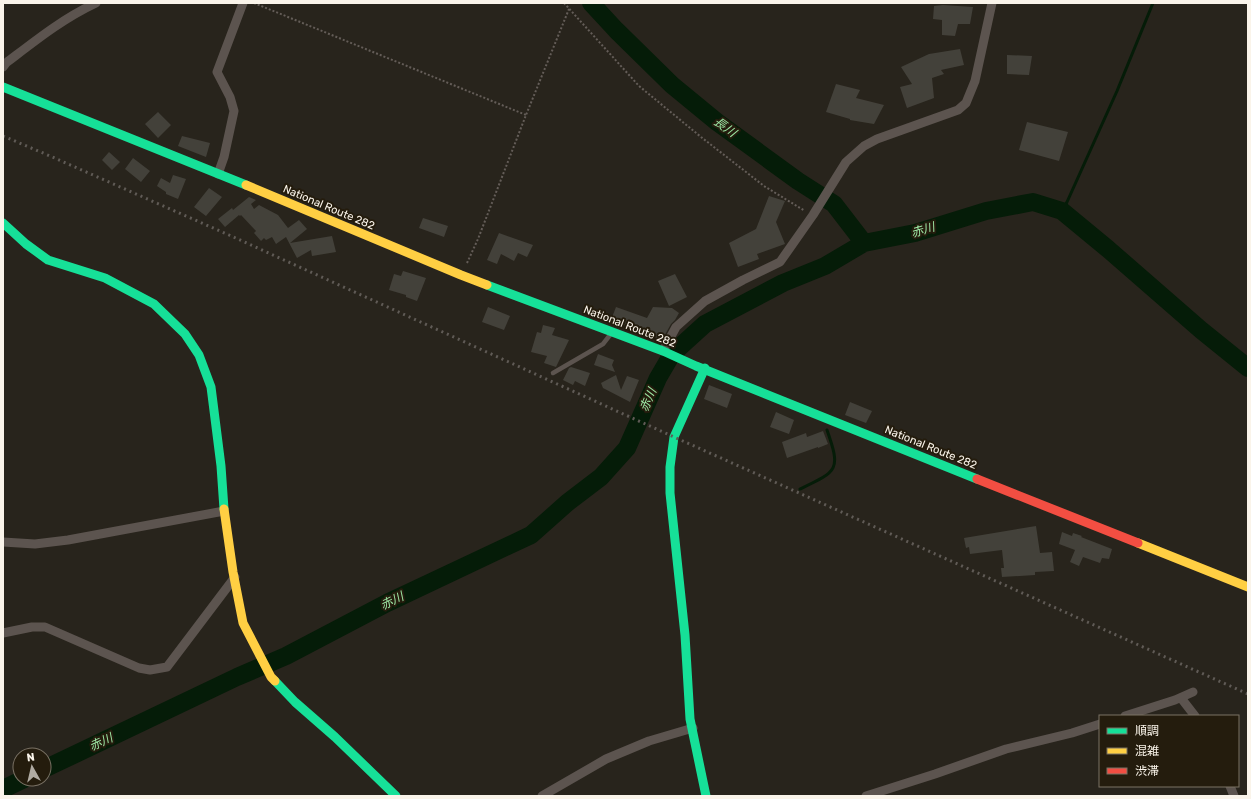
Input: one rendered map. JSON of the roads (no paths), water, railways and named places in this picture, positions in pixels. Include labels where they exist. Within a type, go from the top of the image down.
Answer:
[{"type":"main road","name":"National Route 282","points":[[3,87],[189,161],[461,275],[663,351],[1248,587]]},
{"type":"main road","points":[[3,223],[26,244],[48,260],[105,278],[154,304],[185,334],[199,355],[211,387],[221,466],[224,511],[243,623],[271,677],[295,702],[336,737],[396,796]]},
{"type":"main road","points":[[700,367],[674,437],[670,467],[670,493],[685,635],[690,719],[706,796]]},
{"type":"street","points":[[3,67],[50,29],[96,3]]},
{"type":"street","points":[[218,174],[224,157],[234,111],[230,97],[217,72],[243,3]]},
{"type":"street","points":[[663,351],[676,327],[705,301],[780,262],[813,215],[846,162],[864,146],[877,139],[958,110],[966,103],[975,81],[992,3]]},
{"type":"street","points":[[3,542],[35,544],[68,540],[224,511]]},
{"type":"street","points":[[3,633],[32,627],[45,627],[139,668],[150,670],[167,667],[235,577]]},
{"type":"street","points":[[1128,715],[1181,698],[1193,692]]},
{"type":"street","points":[[1181,698],[1194,715]]},
{"type":"street","points":[[866,796],[1006,749],[1072,733],[1099,724]]},
{"type":"street","points":[[542,796],[606,759],[649,741],[692,728]]},
{"type":"lane","points":[[553,373],[603,344],[612,332]]},
{"type":"waterway","name":"長川","points":[[591,3],[672,85],[717,122],[798,181],[834,204],[864,243]]},
{"type":"waterway","points":[[1062,211],[1117,91],[1153,3]]},
{"type":"waterway","name":"赤川","points":[[52,765],[237,677],[286,656],[387,603],[531,535],[567,503],[601,477],[627,448],[658,378],[672,354],[705,324],[783,283],[825,266],[864,243],[915,233],[986,211],[1033,202],[1062,211],[1201,330],[1248,368]]},
{"type":"waterway","points":[[800,489],[822,478],[833,468],[835,462],[834,454],[827,430]]},
{"type":"waterway","name":"赤川","points":[[3,789],[12,785]]},
{"type":"railway","points":[[3,136],[229,235],[674,437],[1248,694]]}]
